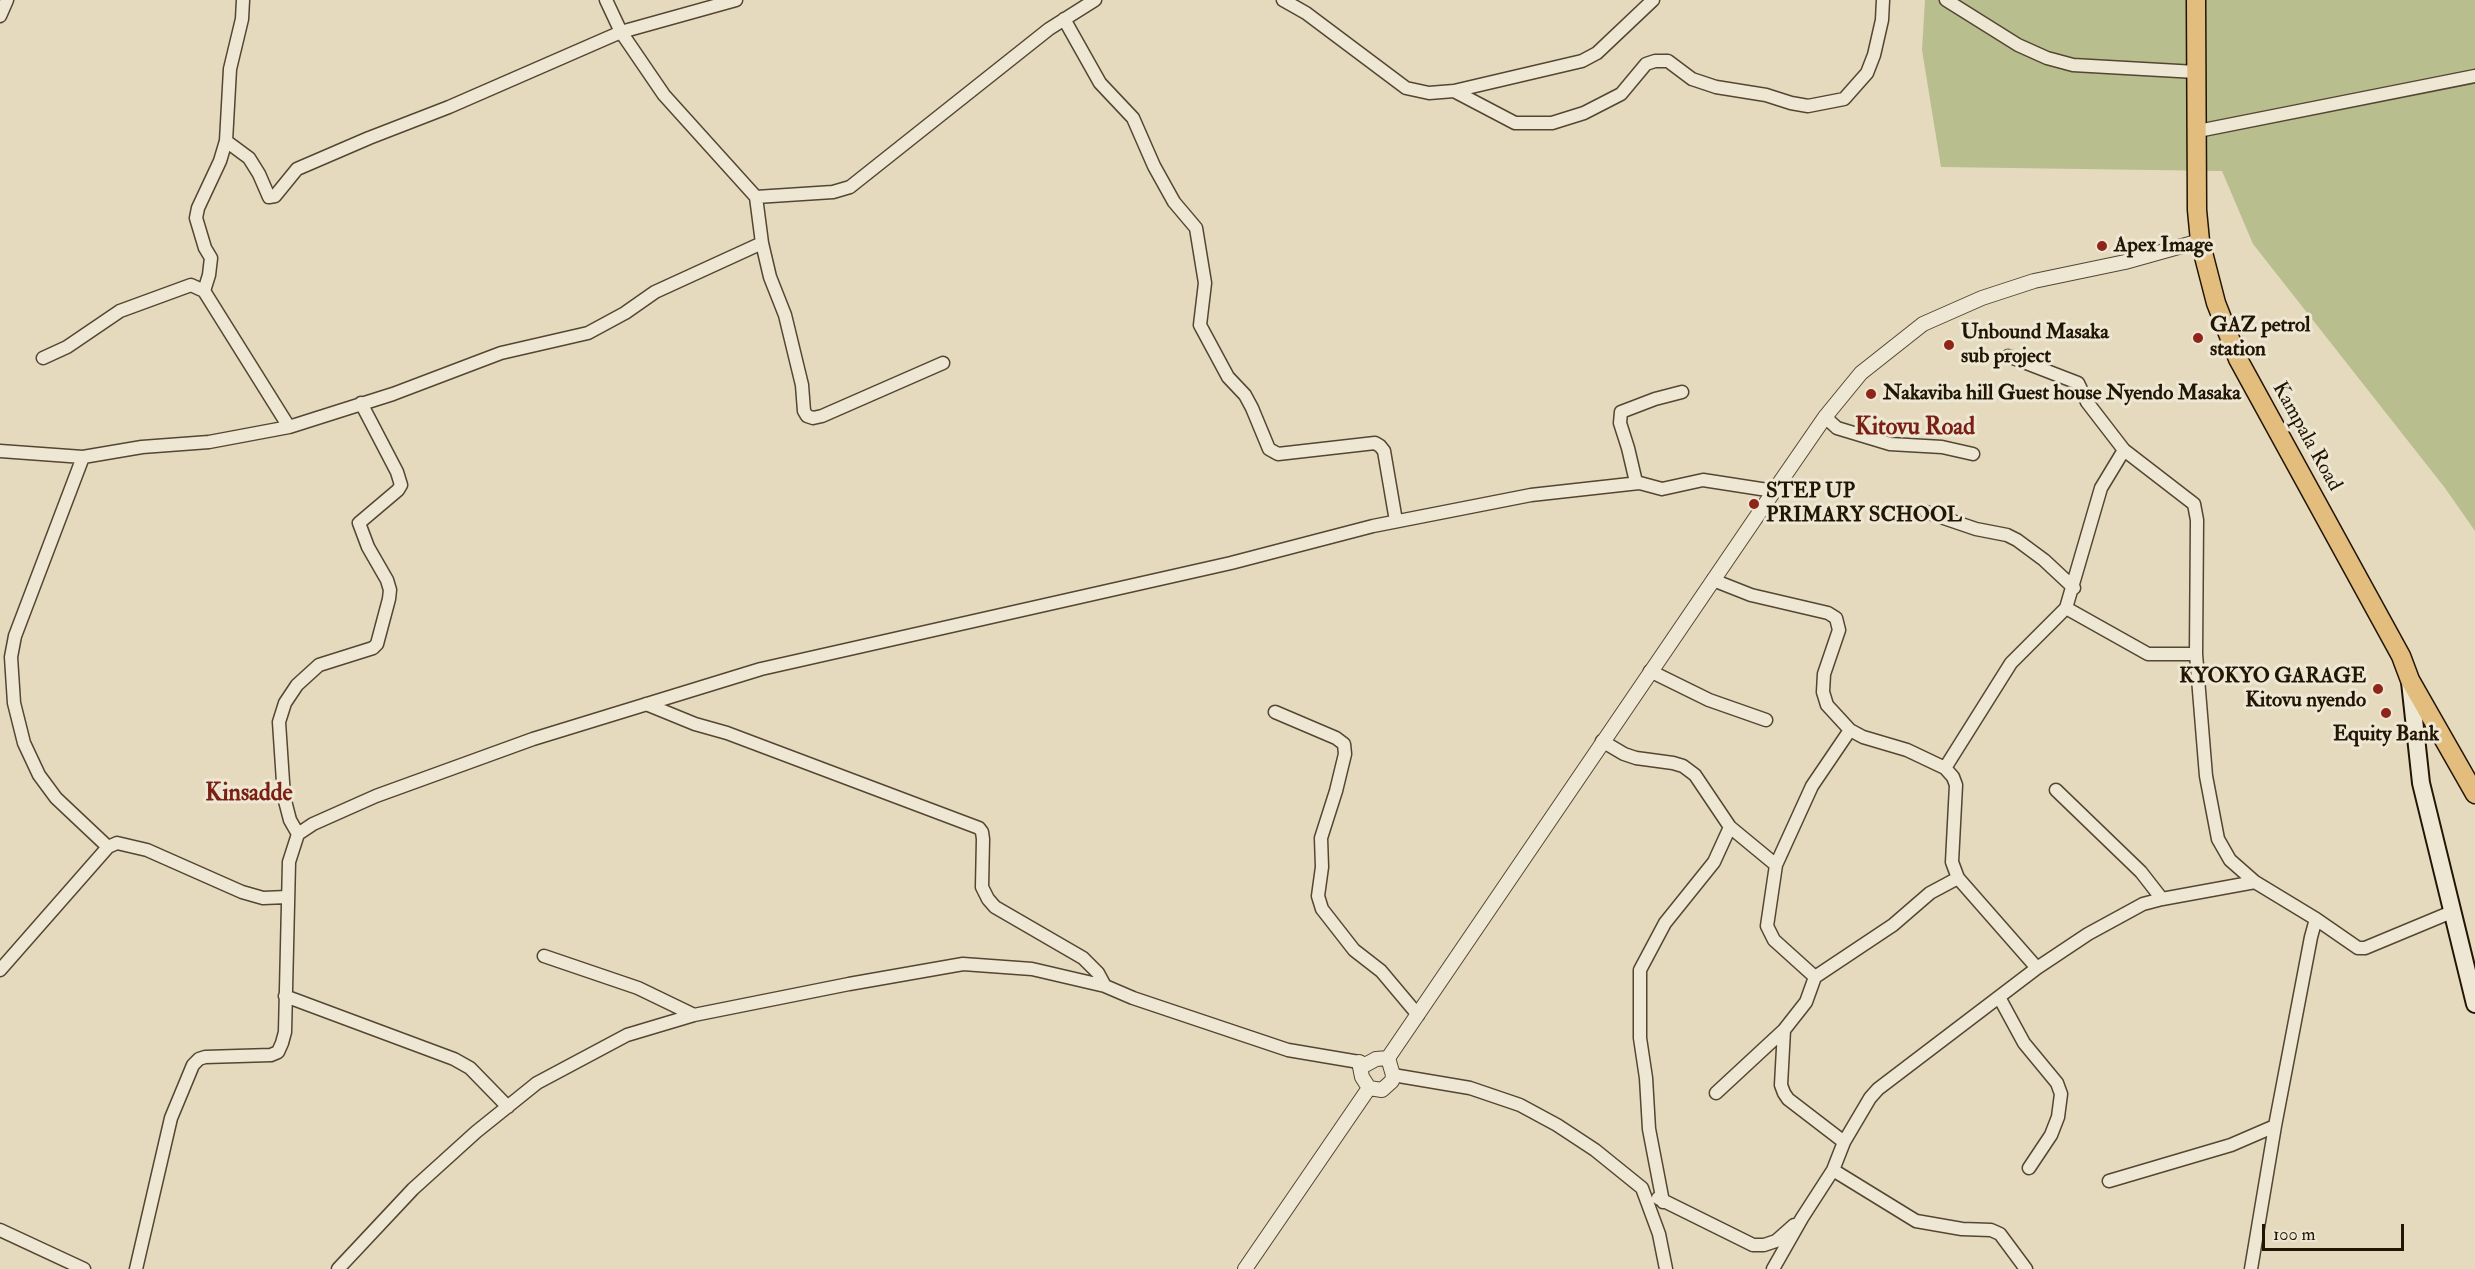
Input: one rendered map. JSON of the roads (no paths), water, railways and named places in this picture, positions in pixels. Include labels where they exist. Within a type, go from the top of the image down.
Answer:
[{"type":"main road","name":"Kampala Road","points":[[2196,0],[2200,241],[2216,303],[2238,359],[2401,656],[2410,681],[2475,794]]},
{"type":"main road","points":[[2410,681],[2421,783],[2475,1004]]},
{"type":"street","points":[[0,16],[7,0]]},
{"type":"street","points":[[204,291],[211,258],[205,248],[196,218],[226,141],[230,69],[242,19],[243,0]]},
{"type":"street","points":[[606,0],[621,32],[664,95],[756,197],[762,243],[770,277],[785,315],[802,385],[804,411],[807,416],[813,418],[822,416],[943,363]]},
{"type":"street","points":[[226,141],[249,158],[269,197],[275,196],[297,169],[449,107],[621,32],[736,0]]},
{"type":"street","points":[[756,197],[833,192],[850,187],[1064,20],[1095,0]]},
{"type":"street","points":[[1282,0],[1305,13],[1406,88],[1429,93],[1454,91],[1582,61],[1597,53],[1653,0]]},
{"type":"street","points":[[1454,91],[1515,123],[1552,123],[1584,113],[1622,94],[1646,64],[1668,61],[1692,79],[1716,87],[1766,95],[1808,106],[1844,99],[1867,73],[1874,55],[1882,20],[1883,0]]},
{"type":"street","points":[[1946,0],[2018,45],[2047,58],[2073,65],[2196,72]]},
{"type":"street","points":[[1064,20],[1100,83],[1133,118],[1154,166],[1174,202],[1196,228],[1205,283],[1200,325],[1228,377],[1245,396],[1252,408],[1269,449],[1278,454],[1375,444],[1380,446],[1384,451],[1396,521]]},
{"type":"street","points":[[2198,131],[2475,76]]},
{"type":"street","points":[[1388,1058],[1825,417],[1861,373],[1923,324],[1982,298],[2034,281],[2125,262],[2200,241]]},
{"type":"street","points":[[0,451],[83,457],[142,447],[209,442],[289,427],[393,394],[501,353],[588,333],[626,313],[655,291],[762,243]]},
{"type":"street","points":[[43,358],[67,346],[120,311],[191,285],[204,291],[289,427]]},
{"type":"street","points":[[2008,356],[2078,383],[2087,402],[2124,450],[2194,504],[2197,520],[2196,654],[2206,776],[2218,839],[2230,860],[2255,882],[2316,919],[2351,945],[2365,948],[2454,911]]},
{"type":"street","points":[[1639,483],[1633,476],[1628,448],[1620,423],[1621,412],[1655,399],[1682,393]]},
{"type":"street","points":[[298,834],[290,820],[284,796],[279,722],[285,704],[297,685],[319,665],[373,648],[377,644],[389,599],[387,580],[368,547],[359,524],[401,485],[397,472],[361,403]]},
{"type":"street","points":[[1825,417],[1837,428],[1890,444],[1942,447],[1973,454]]},
{"type":"street","points":[[1945,768],[2011,663],[2066,608],[2074,588],[2101,488],[2124,450]]},
{"type":"street","points":[[83,457],[15,636],[11,657],[14,703],[24,743],[39,775],[56,798],[108,847]]},
{"type":"street","points":[[136,1269],[171,1118],[193,1065],[199,1059],[206,1057],[271,1055],[278,1052],[285,1032],[289,862],[298,834],[313,824],[376,796],[533,739],[760,669],[1231,563],[1396,521],[1531,495],[1639,483],[1662,489],[1703,480],[1774,491]]},
{"type":"street","points":[[1926,512],[2017,540],[2044,560],[2074,588]]},
{"type":"street","points":[[1713,580],[1751,595],[1828,613],[1836,618],[1839,630],[1824,674],[1822,692],[1827,705],[1850,730],[1863,737],[1907,750],[1945,768],[1953,777],[1956,785],[1952,862],[1958,878],[2037,968]]},
{"type":"street","points":[[2066,608],[2148,654],[2196,654]]},
{"type":"street","points":[[1650,671],[1709,700],[1766,720]]},
{"type":"street","points":[[646,704],[979,828],[983,839],[982,887],[988,899],[995,907],[1083,958],[1098,973],[1105,986]]},
{"type":"street","points":[[1275,712],[1336,738],[1344,744],[1345,754],[1336,791],[1321,838],[1322,867],[1318,896],[1322,909],[1354,950],[1381,971],[1418,1015]]},
{"type":"street","points":[[1815,977],[1774,940],[1768,933],[1767,926],[1776,865],[1812,786],[1850,730]]},
{"type":"street","points":[[1602,741],[1636,758],[1683,766],[1695,775],[1730,827],[1776,865]]},
{"type":"street","points":[[2056,790],[2141,872],[2162,898]]},
{"type":"street","points":[[1663,1202],[1649,1129],[1640,1038],[1640,970],[1665,923],[1714,862],[1730,827]]},
{"type":"street","points":[[0,970],[108,847],[117,843],[147,850],[242,892],[263,898],[287,897]]},
{"type":"street","points":[[1716,1093],[1784,1030],[1806,1002],[1815,977],[1893,925],[1930,893],[1958,878]]},
{"type":"street","points":[[1773,1269],[1833,1170],[1844,1142],[1870,1098],[1878,1089],[2037,968],[2088,934],[2143,904],[2162,898],[2255,882]]},
{"type":"street","points":[[2251,1269],[2275,1126],[2316,919]]},
{"type":"street","points":[[544,956],[638,988],[694,1016]]},
{"type":"street","points":[[338,1269],[413,1189],[537,1083],[627,1035],[694,1016],[963,964],[1032,969],[1105,986],[1133,998],[1288,1050],[1365,1065],[1376,1059],[1388,1058]]},
{"type":"street","points":[[285,996],[454,1059],[470,1068],[508,1107]]},
{"type":"street","points":[[1999,997],[2024,1043],[2056,1083],[2061,1094],[2058,1117],[2051,1135],[2029,1168]]},
{"type":"street","points":[[1784,1030],[1781,1085],[1784,1093],[1788,1099],[1844,1142]]},
{"type":"street","points":[[1359,1062],[1362,1077],[1369,1088],[1382,1090],[1388,1087],[1394,1075],[1388,1058]]},
{"type":"street","points":[[1394,1075],[1470,1088],[1530,1109],[1594,1150],[1663,1202],[1753,1245],[1764,1245],[1776,1241],[1802,1218]]},
{"type":"street","points":[[1245,1269],[1369,1088]]},
{"type":"street","points":[[2109,1181],[2230,1146],[2275,1126]]},
{"type":"street","points":[[1833,1170],[1916,1221],[1962,1229],[1991,1230],[2000,1234],[2026,1269]]},
{"type":"street","points":[[1642,1188],[1659,1234],[1666,1269]]},
{"type":"street","points":[[0,1230],[84,1269]]},
{"type":"place","name":"Apex Image","points":[[2102,246]]},
{"type":"place","name":"GAZ petrol station","points":[[2198,338]]},
{"type":"place","name":"Unbound Masaka sub project","points":[[1949,345]]},
{"type":"place","name":"Nakaviba hill Guest house Nyendo Masaka","points":[[1871,394]]},
{"type":"place","name":"STEP UP PRIMARY SCHOOL","points":[[1754,504]]},
{"type":"place","name":"KYOKYO GARAGE Kitovu nyendo","points":[[2378,689]]},
{"type":"place","name":"Equity Bank","points":[[2386,713]]},
{"type":"district","name":"Kitovu Road","points":[[1915,429]]},
{"type":"district","name":"Kinsadde","points":[[249,795]]}]
